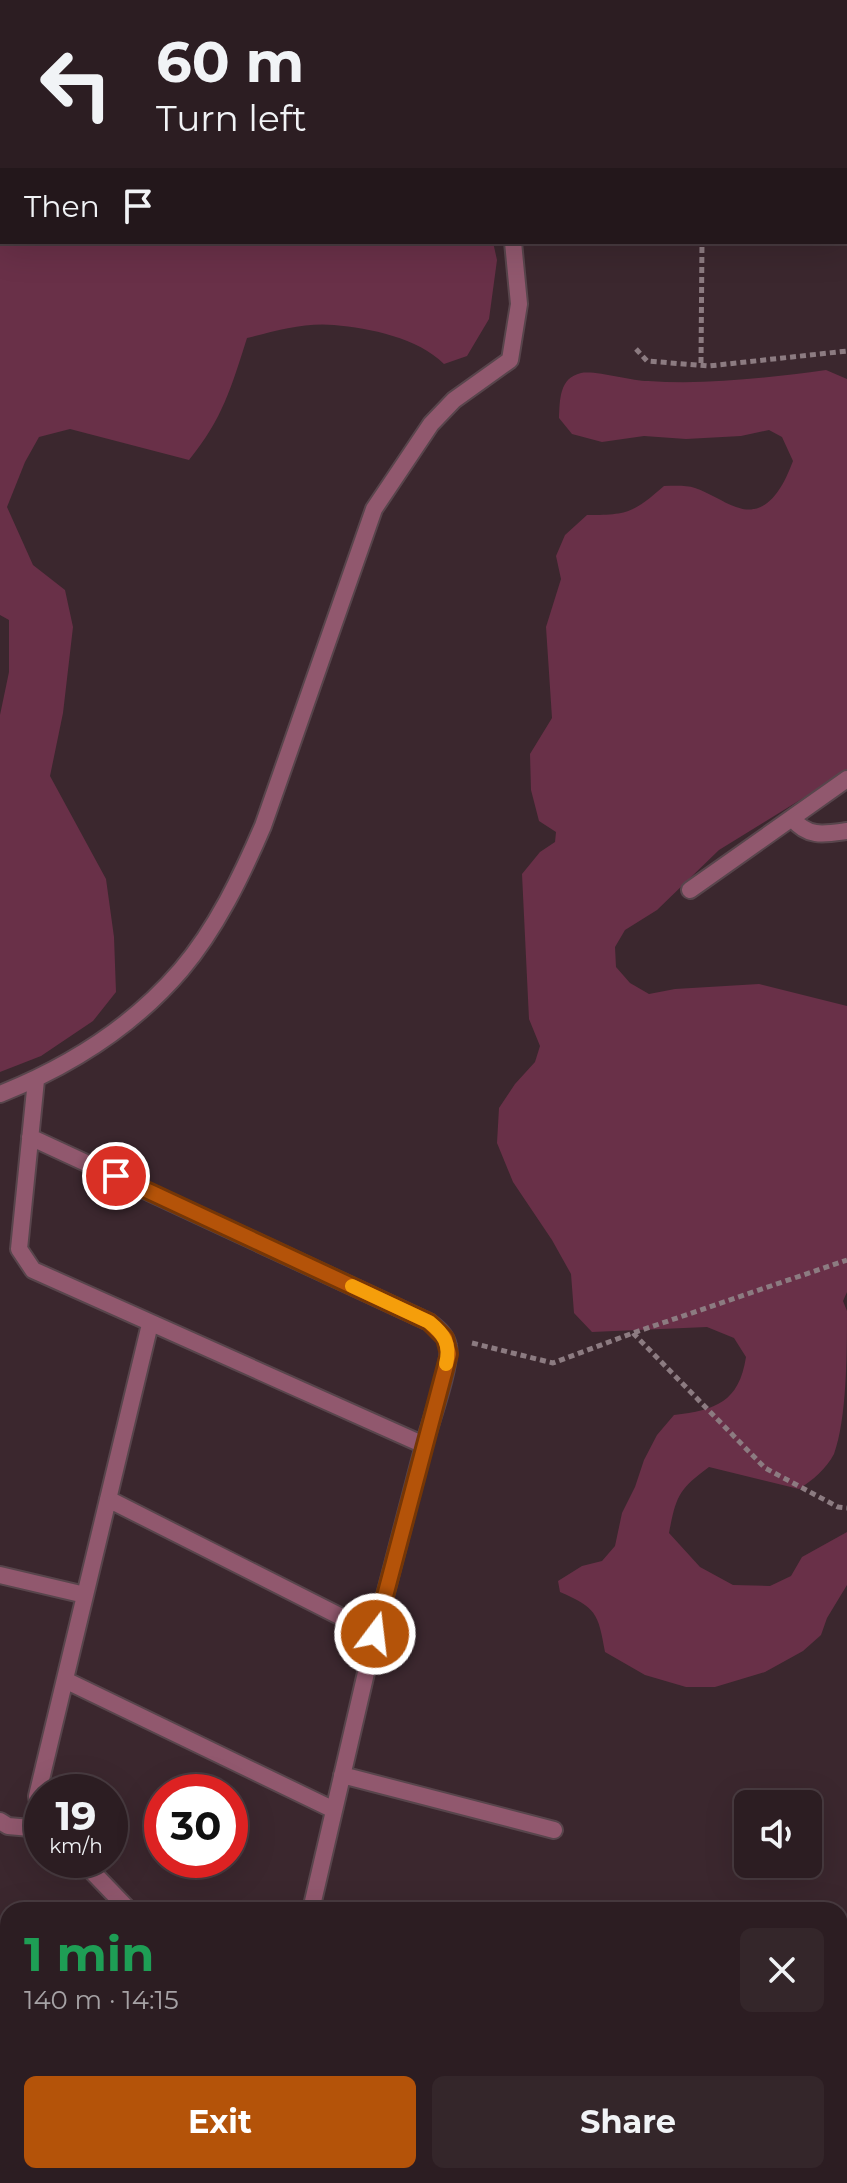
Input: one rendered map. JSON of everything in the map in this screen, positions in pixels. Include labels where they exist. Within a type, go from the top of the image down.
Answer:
[{"type":"street","points":[[0,1094],[69,1063],[107,1036],[159,993],[200,944],[230,893],[263,826],[374,509],[431,424],[454,400],[510,360],[519,304],[513,244]]},
{"type":"street","points":[[690,890],[847,779]]},
{"type":"street","points":[[793,819],[809,833],[847,831]]},
{"type":"street","points":[[36,1080],[19,1249],[33,1270],[424,1445]]},
{"type":"street","points":[[30,1137],[429,1322],[445,1338],[449,1354],[375,1634],[313,1902]]},
{"type":"street","points":[[42,1774],[150,1324]]},
{"type":"street","points":[[108,1499],[375,1634]]},
{"type":"street","points":[[0,1575],[85,1595]]},
{"type":"street","points":[[65,1680],[334,1810]]},
{"type":"street","points":[[342,1775],[554,1830]]},
{"type":"street","points":[[0,1821],[8,1826],[24,1826]]},
{"type":"street","points":[[98,1878],[121,1902]]},
{"type":"path","points":[[701,363],[702,244]]},
{"type":"path","points":[[636,349],[647,361],[709,366],[847,351]]},
{"type":"path","points":[[445,1338],[461,1338],[482,1348],[553,1363],[847,1260]]},
{"type":"path","points":[[633,1333],[765,1468],[838,1507],[847,1508]]},
{"type":"shaded area","points":[[0,244],[493,244],[497,260],[489,319],[467,356],[444,364],[421,347],[378,332],[323,324],[290,328],[247,338],[231,388],[218,416],[189,460],[70,429],[39,437],[7,507],[33,565],[65,590],[73,627],[63,713],[50,776],[106,879],[114,937],[116,992],[93,1021],[41,1056],[0,1072],[0,715],[9,672],[9,620],[0,615]]},
{"type":"shaded area","points":[[826,370],[847,379],[847,771],[719,850],[657,910],[625,930],[615,947],[616,967],[630,983],[649,994],[675,989],[759,984],[847,1006],[847,1292],[843,1301],[847,1311],[846,1365],[842,1423],[834,1454],[819,1474],[799,1489],[709,1467],[680,1494],[669,1533],[700,1567],[733,1585],[770,1586],[791,1576],[802,1557],[847,1532],[847,1585],[827,1618],[821,1635],[803,1651],[765,1672],[715,1687],[686,1687],[645,1675],[605,1652],[593,1613],[581,1602],[560,1592],[558,1581],[582,1566],[602,1561],[615,1546],[622,1513],[657,1435],[674,1415],[713,1406],[731,1394],[743,1372],[746,1357],[734,1338],[707,1327],[592,1332],[574,1313],[571,1274],[513,1182],[497,1143],[499,1108],[535,1062],[540,1046],[529,1019],[522,874],[540,852],[555,842],[556,832],[539,821],[531,790],[530,754],[552,718],[546,627],[561,579],[556,556],[565,535],[587,515],[629,511],[664,486],[691,487],[736,507],[757,508],[773,498],[793,461],[782,437],[769,430],[741,436],[686,439],[644,436],[602,442],[572,434],[559,418],[560,404],[568,380],[581,373],[641,381],[692,382]]},
{"type":"slow traffic","points":[[352,1286],[440,1330],[449,1347],[446,1364]]},
{"type":"route","points":[[116,1176],[429,1322],[445,1338],[449,1354],[375,1634]]}]
